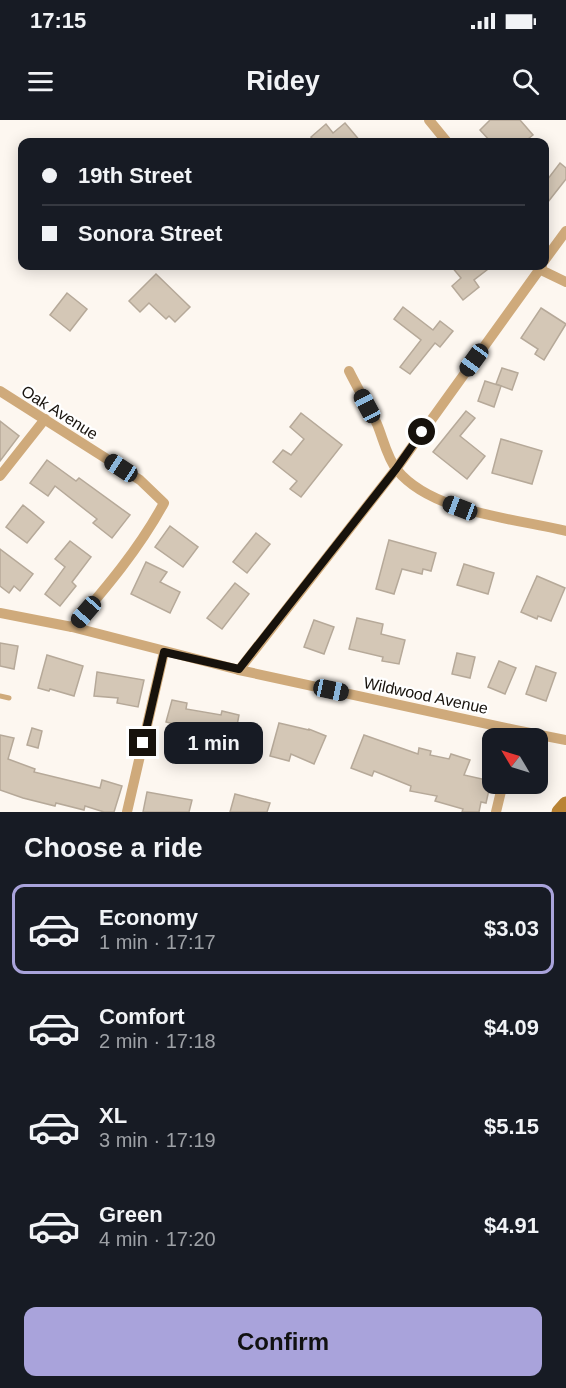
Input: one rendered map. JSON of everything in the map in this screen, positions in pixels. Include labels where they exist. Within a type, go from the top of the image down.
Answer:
[{"type":"street","points":[[429,120],[444,138]]},
{"type":"street","points":[[549,254],[566,231]]},
{"type":"street","points":[[239,669],[396,469],[537,270]]},
{"type":"street","points":[[548,270],[566,282]]},
{"type":"street","points":[[349,371],[396,469],[413,485],[432,497],[460,508],[566,531]]},
{"type":"street","name":"Oak Avenue","points":[[0,391],[140,480],[164,503],[113,580],[72,627]]},
{"type":"street","points":[[0,476],[45,419]]},
{"type":"street","name":"Wildwood Avenue","points":[[0,613],[72,627],[164,652],[489,728]]},
{"type":"street","points":[[127,812],[164,652]]},
{"type":"street","name":"Wildwood Avenue","points":[[548,738],[566,740]]},
{"type":"street","points":[[496,812],[500,794]]},
{"type":"street","points":[[560,812],[566,804]]},
{"type":"lane","points":[[0,696],[9,698]]},
{"type":"building","points":[[490,120],[520,120],[533,135],[529,138],[487,138],[480,130]]},
{"type":"building","points":[[345,123],[358,138],[311,137],[326,124],[333,133]]},
{"type":"building","points":[[560,163],[566,168],[566,179],[549,201],[549,177]]},
{"type":"building","points":[[454,270],[487,270],[474,280],[479,287],[463,300],[452,286],[461,278]]},
{"type":"building","points":[[156,274],[190,307],[175,322],[169,316],[166,319],[149,303],[140,312],[129,301]]},
{"type":"building","points":[[67,293],[87,309],[70,331],[50,315]]},
{"type":"building","points":[[403,307],[433,330],[440,321],[453,331],[440,347],[435,343],[410,374],[400,367],[421,340],[394,319]]},
{"type":"building","points":[[541,308],[566,324],[544,360],[535,354],[538,349],[521,338]]},
{"type":"building","points":[[502,368],[518,373],[512,390],[496,384]]},
{"type":"building","points":[[485,381],[501,386],[494,407],[478,401]]},
{"type":"building","points":[[466,411],[475,418],[460,436],[485,456],[467,479],[433,452]]},
{"type":"building","points":[[301,413],[342,445],[301,497],[290,489],[297,481],[273,462],[283,450],[291,455],[304,439],[290,427]]},
{"type":"building","points":[[0,421],[19,436],[0,461]]},
{"type":"building","points":[[501,439],[542,451],[532,484],[492,473]]},
{"type":"building","points":[[47,460],[76,481],[79,478],[130,515],[112,538],[93,523],[97,519],[55,486],[48,496],[30,483]]},
{"type":"building","points":[[23,505],[44,522],[27,543],[6,527]]},
{"type":"building","points":[[170,526],[198,547],[183,567],[155,547]]},
{"type":"building","points":[[256,533],[270,544],[247,573],[233,562]]},
{"type":"building","points":[[389,540],[436,553],[431,571],[423,569],[422,574],[402,569],[394,594],[376,589]]},
{"type":"building","points":[[70,541],[91,557],[72,582],[76,586],[60,606],[45,594],[65,567],[55,559]]},
{"type":"building","points":[[0,549],[33,574],[20,591],[14,586],[9,593],[0,586]]},
{"type":"building","points":[[146,562],[167,572],[160,582],[180,592],[170,613],[131,594]]},
{"type":"building","points":[[464,564],[494,573],[488,594],[457,585]]},
{"type":"building","points":[[537,576],[565,588],[551,621],[538,616],[537,619],[521,612]]},
{"type":"building","points":[[235,583],[249,594],[222,629],[207,618]]},
{"type":"building","points":[[357,618],[383,624],[381,634],[405,640],[399,664],[382,661],[383,657],[349,649]]},
{"type":"building","points":[[314,620],[334,627],[324,654],[304,647]]},
{"type":"building","points":[[0,643],[18,646],[14,669],[0,666]]},
{"type":"building","points":[[457,653],[475,657],[470,678],[452,674]]},
{"type":"building","points":[[47,655],[83,666],[74,696],[38,688]]},
{"type":"building","points":[[499,661],[516,668],[505,694],[488,687]]},
{"type":"building","points":[[536,666],[556,673],[546,701],[526,694]]},
{"type":"building","points":[[97,672],[144,680],[138,707],[117,703],[118,698],[94,696]]},
{"type":"building","points":[[172,700],[187,703],[186,709],[221,715],[222,711],[239,715],[234,741],[166,722]]},
{"type":"building","points":[[279,723],[309,729],[326,736],[314,764],[291,754],[289,761],[270,756]]},
{"type":"building","points":[[32,728],[42,731],[38,748],[27,745]]},
{"type":"building","points":[[0,735],[14,738],[8,759],[35,769],[34,772],[100,788],[102,780],[122,786],[114,812],[104,812],[85,806],[84,810],[56,803],[55,806],[0,790]]},
{"type":"building","points":[[364,735],[418,754],[419,748],[431,751],[430,755],[449,759],[451,754],[470,760],[464,775],[482,779],[482,794],[488,794],[486,803],[481,802],[479,812],[462,812],[463,809],[435,801],[437,796],[410,791],[411,786],[374,771],[372,776],[351,768]]},
{"type":"building","points":[[147,792],[192,800],[189,812],[143,812]]},
{"type":"building","points":[[235,794],[270,803],[267,812],[230,812]]},
{"type":"route","points":[[143,743],[164,652],[239,669],[396,469],[422,432]]}]
